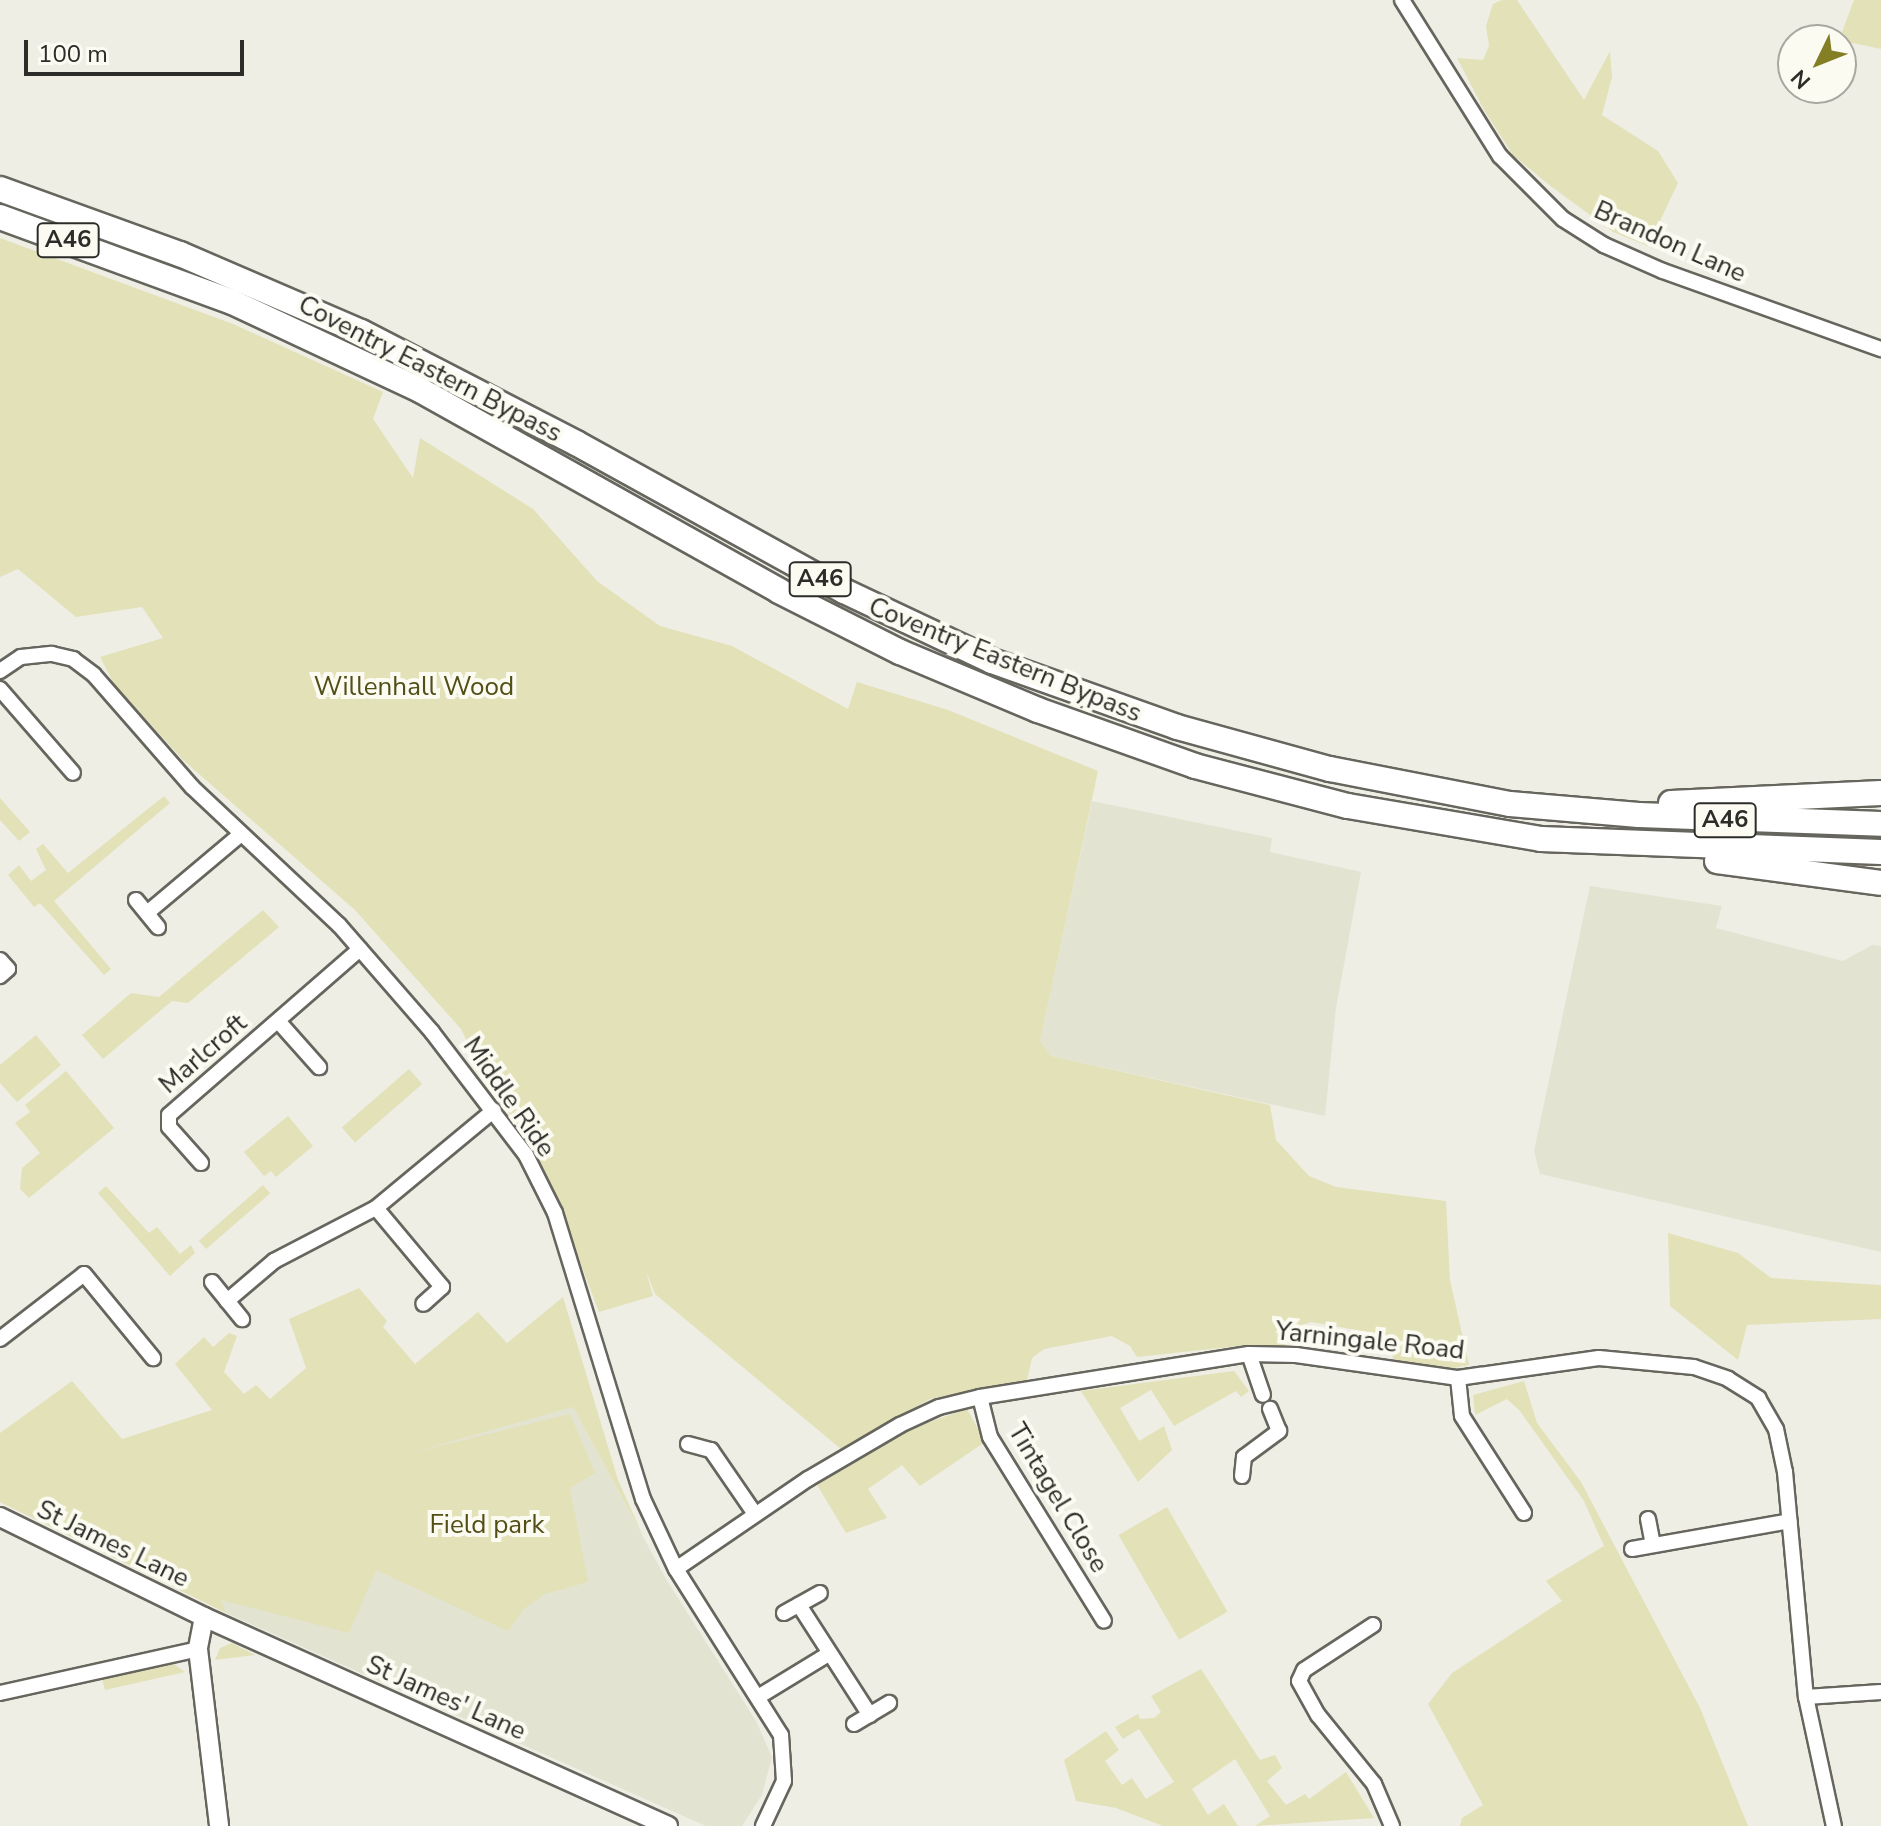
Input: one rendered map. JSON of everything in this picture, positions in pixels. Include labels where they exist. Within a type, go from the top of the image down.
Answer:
[{"type":"highway","name":"Coventry Eastern Bypass","points":[[0,189],[180,254],[361,332],[576,443],[844,591],[992,661],[1177,727],[1330,769],[1510,804],[1881,824]]},
{"type":"highway","name":"Coventry Eastern Bypass","points":[[0,217],[219,296],[420,390],[779,591],[900,652],[1038,710],[1195,766],[1348,806],[1571,842],[1881,852]]},
{"type":"highway","points":[[1569,808],[1881,793]]},
{"type":"highway","points":[[1571,842],[1881,883]]},
{"type":"street","name":"Brandon Lane","points":[[1402,0],[1500,156],[1563,219],[1604,245],[1663,271],[1881,349]]},
{"type":"street","name":"Middle Ride","points":[[0,671],[38,654],[63,656],[88,669],[173,767],[241,834],[299,883],[360,949],[494,1110],[526,1155],[555,1213],[628,1463],[676,1569],[781,1735],[787,1764],[763,1826]]},
{"type":"street","points":[[0,689],[73,773]]},
{"type":"street","points":[[147,913],[241,834]]},
{"type":"street","points":[[136,900],[158,927]]},
{"type":"street","name":"Marlcroft","points":[[201,1163],[169,1127],[169,1115],[360,949]]},
{"type":"street","points":[[0,960],[8,969],[0,976]]},
{"type":"street","name":"Marlcroft","points":[[278,1021],[319,1067]]},
{"type":"street","points":[[227,1301],[274,1261],[376,1208],[494,1110]]},
{"type":"street","points":[[376,1208],[442,1287],[423,1304]]},
{"type":"street","points":[[0,1339],[84,1274],[153,1358]]},
{"type":"street","points":[[212,1282],[242,1319]]},
{"type":"street","points":[[1249,1354],[1263,1395]]},
{"type":"street","name":"Yarningale Road","points":[[676,1569],[755,1514],[918,1415],[980,1397],[1249,1354],[1310,1357],[1458,1378],[1599,1358],[1683,1365],[1728,1379],[1758,1398],[1769,1412],[1785,1472],[1806,1697],[1834,1826]]},
{"type":"street","points":[[1458,1378],[1462,1416],[1524,1513]]},
{"type":"street","name":"Tintagel Close","points":[[980,1397],[990,1437],[1104,1621]]},
{"type":"street","points":[[1242,1476],[1244,1457],[1279,1431],[1270,1409]]},
{"type":"street","points":[[688,1444],[711,1450],[755,1514]]},
{"type":"street","name":"St James Lane","points":[[0,1517],[204,1617]]},
{"type":"street","points":[[1648,1519],[1653,1544]]},
{"type":"street","points":[[1632,1549],[1790,1521]]},
{"type":"street","points":[[784,1613],[820,1593]]},
{"type":"street","points":[[799,1605],[870,1715]]},
{"type":"street","points":[[204,1617],[198,1649],[213,1825]]},
{"type":"street","name":"St James' Lane","points":[[204,1617],[668,1826]]},
{"type":"street","points":[[1373,1625],[1304,1670],[1299,1681],[1318,1715],[1365,1770],[1392,1826]]},
{"type":"street","points":[[0,1693],[198,1649]]},
{"type":"street","points":[[758,1697],[830,1653]]},
{"type":"street","points":[[1806,1697],[1881,1692]]},
{"type":"street","points":[[854,1724],[889,1703]]},
{"type":"shaded area","points":[[1092,801],[1272,838],[1270,852],[1361,872],[1336,1008],[1325,1116],[1051,1056],[1040,1041]]},
{"type":"shaded area","points":[[1590,886],[1722,906],[1716,928],[1843,961],[1872,945],[1881,946],[1881,1252],[1540,1174],[1534,1151]]},
{"type":"shaded area","points":[[573,1407],[666,1579],[756,1721],[772,1757],[762,1795],[742,1826],[706,1826],[226,1613],[191,1534],[198,1512]]},
{"type":"green space","points":[[1502,0],[1517,0],[1584,100],[1610,51],[1612,77],[1602,115],[1658,151],[1678,183],[1648,246],[1613,232],[1513,155],[1484,110],[1457,58],[1483,60],[1489,46],[1486,26],[1493,4]]},
{"type":"green space","points":[[1854,0],[1881,0],[1881,49],[1857,44],[1857,24],[1845,24]]},
{"type":"green space","name":"Willenhall Wood","points":[[0,238],[233,324],[383,392],[373,419],[413,478],[420,438],[533,509],[597,581],[660,626],[732,646],[848,709],[857,682],[948,710],[1098,771],[1040,1041],[1051,1056],[1270,1105],[1276,1140],[1309,1176],[1336,1187],[1446,1201],[1450,1280],[1469,1365],[1448,1369],[1394,1361],[1386,1335],[1311,1322],[1299,1326],[1285,1346],[1248,1345],[1137,1357],[1130,1346],[1112,1336],[1044,1349],[1032,1358],[1027,1380],[930,1399],[841,1449],[655,1294],[646,1271],[653,1296],[599,1312],[549,1180],[522,1130],[490,1088],[461,1029],[355,910],[183,760],[114,684],[100,657],[163,638],[142,607],[76,617],[18,569],[0,577]]},
{"type":"green space","points":[[164,796],[170,803],[54,901],[111,969],[104,975],[40,903],[34,907],[8,875],[19,865],[31,881],[46,870],[36,849],[43,844],[68,873]]},
{"type":"green space","points":[[0,798],[30,832],[19,841],[0,820]]},
{"type":"green space","points":[[263,910],[279,927],[188,1003],[172,1001],[103,1059],[82,1035],[131,993],[159,997]]},
{"type":"green space","points":[[36,1035],[61,1065],[17,1102],[0,1083],[0,1065]]},
{"type":"green space","points":[[409,1069],[422,1084],[355,1142],[342,1127]]},
{"type":"green space","points":[[66,1071],[114,1128],[29,1198],[20,1189],[22,1168],[40,1153],[15,1123],[30,1112],[25,1105]]},
{"type":"green space","points":[[288,1116],[313,1146],[276,1177],[271,1171],[264,1176],[244,1152]]},
{"type":"green space","points":[[263,1185],[270,1193],[206,1249],[199,1241]]},
{"type":"green space","points":[[106,1186],[149,1233],[157,1227],[180,1254],[191,1245],[195,1253],[170,1276],[98,1193]]},
{"type":"green space","points":[[1668,1233],[1738,1253],[1771,1278],[1881,1285],[1881,1319],[1747,1325],[1738,1360],[1670,1306]]},
{"type":"green space","name":"Field park","points":[[359,1288],[387,1321],[383,1327],[415,1364],[478,1312],[507,1343],[563,1297],[618,1480],[643,1536],[573,1407],[407,1454],[570,1414],[595,1473],[570,1488],[588,1582],[545,1594],[525,1608],[508,1631],[376,1570],[349,1633],[221,1600],[226,1613],[0,1502],[0,1433],[72,1381],[122,1439],[212,1410],[175,1364],[204,1337],[213,1347],[229,1333],[237,1336],[224,1372],[244,1394],[256,1385],[270,1399],[306,1368],[289,1319]]},
{"type":"green space","points":[[1234,1371],[1249,1391],[1241,1397],[1236,1391],[1174,1426],[1151,1390],[1120,1408],[1139,1441],[1164,1426],[1172,1450],[1138,1482],[1081,1391]]},
{"type":"green space","points":[[1524,1381],[1537,1423],[1581,1482],[1700,1708],[1748,1826],[1460,1826],[1462,1818],[1483,1805],[1428,1704],[1452,1673],[1562,1601],[1546,1581],[1604,1546],[1584,1501],[1520,1411],[1507,1399],[1475,1415],[1473,1395]]},
{"type":"green space","points":[[967,1409],[985,1442],[920,1486],[902,1465],[868,1489],[887,1518],[846,1533],[817,1485],[903,1431]]},
{"type":"green space","points":[[1167,1507],[1228,1612],[1179,1640],[1119,1535]]},
{"type":"green space","points":[[232,1643],[255,1655],[215,1660],[220,1648]]},
{"type":"green space","points":[[174,1664],[185,1672],[105,1690],[102,1679]]},
{"type":"green space","points":[[1201,1669],[1260,1760],[1275,1755],[1282,1768],[1267,1781],[1286,1805],[1305,1794],[1309,1799],[1346,1772],[1374,1818],[1255,1826],[1270,1816],[1235,1759],[1192,1789],[1208,1815],[1224,1804],[1238,1826],[1163,1826],[1116,1808],[1076,1801],[1064,1760],[1106,1731],[1119,1750],[1105,1761],[1122,1785],[1132,1778],[1146,1799],[1174,1782],[1139,1729],[1123,1739],[1115,1727],[1138,1714],[1140,1719],[1154,1718],[1161,1712],[1151,1696]]}]
